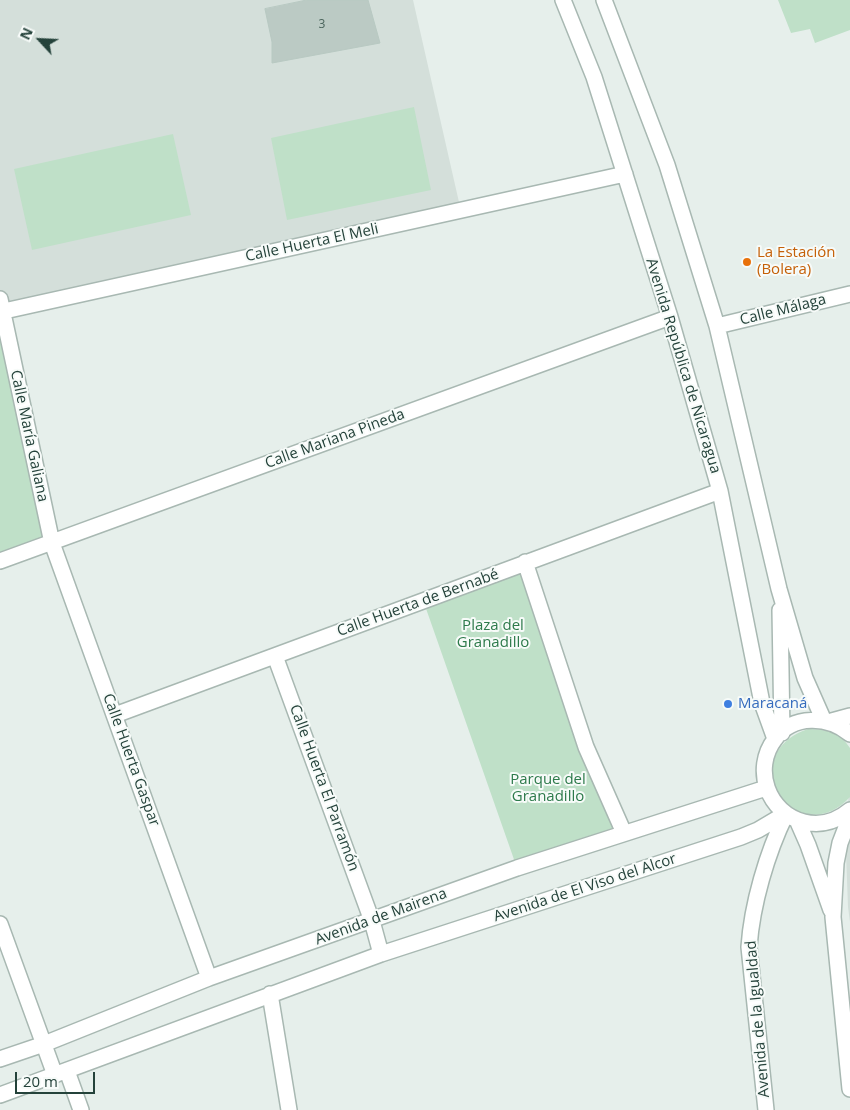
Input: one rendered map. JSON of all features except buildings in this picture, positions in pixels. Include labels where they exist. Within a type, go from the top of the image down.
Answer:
[{"type":"street","name":"Avenida República de Nicaragua","points":[[563,0],[594,77],[670,317],[720,491],[762,704],[778,736]]},
{"type":"street","points":[[604,0],[668,165],[717,326],[779,588],[805,678],[826,721],[850,734]]},
{"type":"street","name":"Calle Huerta El Meli","points":[[1,308],[625,174]]},
{"type":"street","name":"Calle Málaga","points":[[717,326],[850,294]]},
{"type":"street","name":"Calle María Galiana","points":[[1,308],[52,543]]},
{"type":"street","name":"Calle Mariana Pineda","points":[[0,561],[670,317]]},
{"type":"street","name":"Calle Huerta de Bernabé","points":[[115,714],[720,491]]},
{"type":"street","name":"Calle Huerta Gaspar","points":[[52,543],[209,978]]},
{"type":"street","points":[[525,562],[586,748],[624,833]]},
{"type":"street","points":[[778,736],[779,588]]},
{"type":"street","name":"Calle Huerta El Parramón","points":[[275,656],[372,921]]},
{"type":"street","points":[[833,917],[808,845],[790,816],[772,800],[766,788],[765,761],[778,736],[791,726],[801,722],[826,721],[850,716]]},
{"type":"street","name":"Avenida de Mairena","points":[[0,1059],[44,1044],[209,978],[517,868],[766,788]]},
{"type":"street","points":[[790,816],[812,824],[828,822],[850,810]]},
{"type":"street","name":"Avenida de El Viso del Alcor","points":[[0,1095],[381,954],[741,836],[790,816]]},
{"type":"street","name":"Avenida de la Igualdad","points":[[766,1110],[750,947],[750,928],[773,840],[790,816]]},
{"type":"street","points":[[850,817],[840,843],[836,863],[833,917],[850,1089]]},
{"type":"street","points":[[372,921],[381,954]]},
{"type":"street","points":[[0,924],[44,1044],[81,1110]]},
{"type":"street","points":[[270,994],[289,1110]]},
{"type":"shaded area","points":[[0,0],[413,0],[461,211],[3,312],[0,299]]},
{"type":"shaded area","points":[[850,759],[850,922],[846,853]]},
{"type":"green space","points":[[778,0],[850,0],[850,30],[815,43],[810,29],[791,33]]},
{"type":"green space","points":[[414,107],[431,190],[287,220],[271,138]]},
{"type":"green space","points":[[173,134],[191,215],[32,250],[14,169]]},
{"type":"green space","points":[[0,312],[52,543],[0,561]]},
{"type":"green space","name":"Plaza del Granadillo","points":[[525,562],[624,833],[517,868],[423,600]]},
{"type":"green space","points":[[808,729],[832,732],[842,738],[850,748],[850,797],[829,812],[809,814],[792,808],[779,794],[773,777],[774,759],[785,742]]},
{"type":"place","name":"La Estación (Bolera)","points":[[747,262]]},
{"type":"place","name":"Maracaná","points":[[728,704]]},
{"type":"park label","name":"Parque del Granadillo","points":[[548,788]]}]
